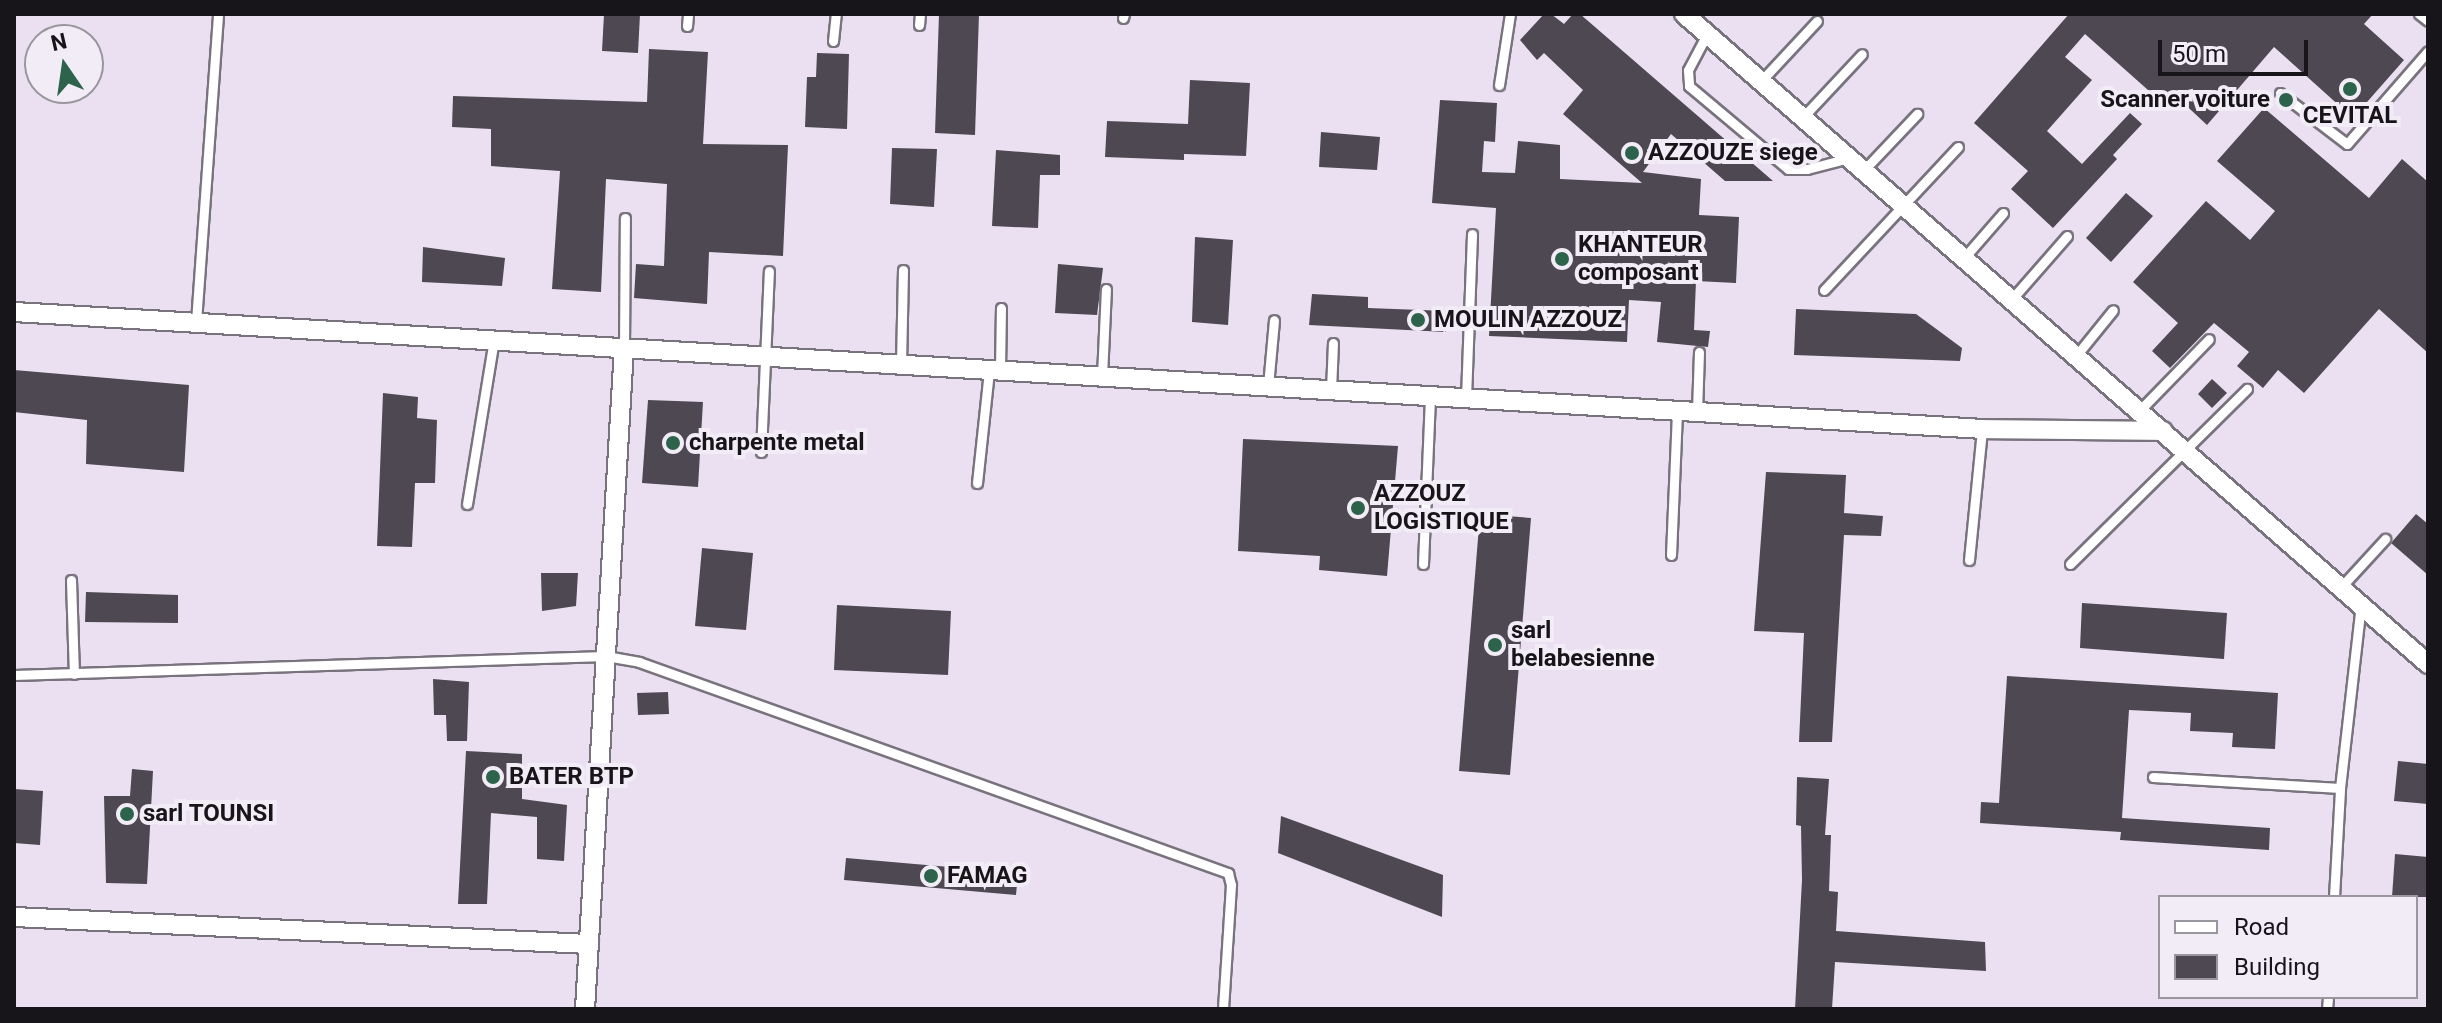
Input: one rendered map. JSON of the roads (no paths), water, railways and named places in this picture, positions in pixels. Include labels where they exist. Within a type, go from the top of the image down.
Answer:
[{"type":"street","points":[[1684,14],[2428,664]]},
{"type":"street","points":[[14,312],[1982,429],[2163,431]]},
{"type":"street","points":[[585,1009],[624,348]]},
{"type":"street","points":[[14,917],[589,944]]},
{"type":"lane","points":[[196,322],[218,14]]},
{"type":"lane","points":[[687,26],[688,14]]},
{"type":"lane","points":[[833,41],[836,14]]},
{"type":"lane","points":[[919,25],[920,14]]},
{"type":"lane","points":[[1499,85],[1510,14]]},
{"type":"lane","points":[[2419,14],[2428,21]]},
{"type":"lane","points":[[1761,81],[1817,21]]},
{"type":"lane","points":[[1707,34],[1688,70],[1689,86],[1788,169],[1856,164],[1917,114]]},
{"type":"lane","points":[[2280,93],[2347,144],[2428,51]]},
{"type":"lane","points":[[1803,117],[1862,54]]},
{"type":"lane","points":[[1824,290],[1900,205],[1958,147]]},
{"type":"lane","points":[[1963,260],[2003,213]]},
{"type":"lane","points":[[624,348],[625,218]]},
{"type":"lane","points":[[1466,398],[1472,234]]},
{"type":"lane","points":[[2011,300],[2067,236]]},
{"type":"lane","points":[[901,365],[903,270]]},
{"type":"lane","points":[[761,452],[769,271]]},
{"type":"lane","points":[[1102,376],[1106,289]]},
{"type":"lane","points":[[977,483],[1001,308]]},
{"type":"lane","points":[[2075,358],[2113,310]]},
{"type":"lane","points":[[1268,386],[1274,320]]},
{"type":"lane","points":[[2139,411],[2209,339]]},
{"type":"lane","points":[[467,504],[494,340]]},
{"type":"lane","points":[[1331,390],[1333,343]]},
{"type":"lane","points":[[1697,412],[1699,352]]},
{"type":"lane","points":[[2070,564],[2247,389]]},
{"type":"lane","points":[[1423,564],[1430,396]]},
{"type":"lane","points":[[1671,555],[1677,410]]},
{"type":"lane","points":[[1969,560],[1982,429]]},
{"type":"lane","points":[[2342,586],[2385,539]]},
{"type":"lane","points":[[71,580],[74,674]]},
{"type":"lane","points":[[2334,895],[2340,788],[2361,605]]},
{"type":"lane","points":[[14,675],[606,656],[639,662],[1228,873],[1231,885],[1223,1009]]},
{"type":"lane","points":[[2153,777],[2340,788]]},
{"type":"place","name":"CEVITAL","points":[[2350,89]]},
{"type":"place","name":"Scanner voiture","points":[[2286,100]]},
{"type":"place","name":"AZZOUZE siege","points":[[1632,153]]},
{"type":"place","name":"KHANTEUR composant","points":[[1562,259]]},
{"type":"place","name":"MOULIN AZZOUZ","points":[[1418,320]]},
{"type":"place","name":"charpente metal","points":[[673,443]]},
{"type":"place","name":"AZZOUZ LOGISTIQUE","points":[[1358,508]]},
{"type":"place","name":"sarl belabesienne","points":[[1495,645]]},
{"type":"place","name":"BATER BTP","points":[[493,777]]},
{"type":"place","name":"sarl TOUNSI","points":[[127,814]]},
{"type":"place","name":"FAMAG","points":[[931,876]]}]
